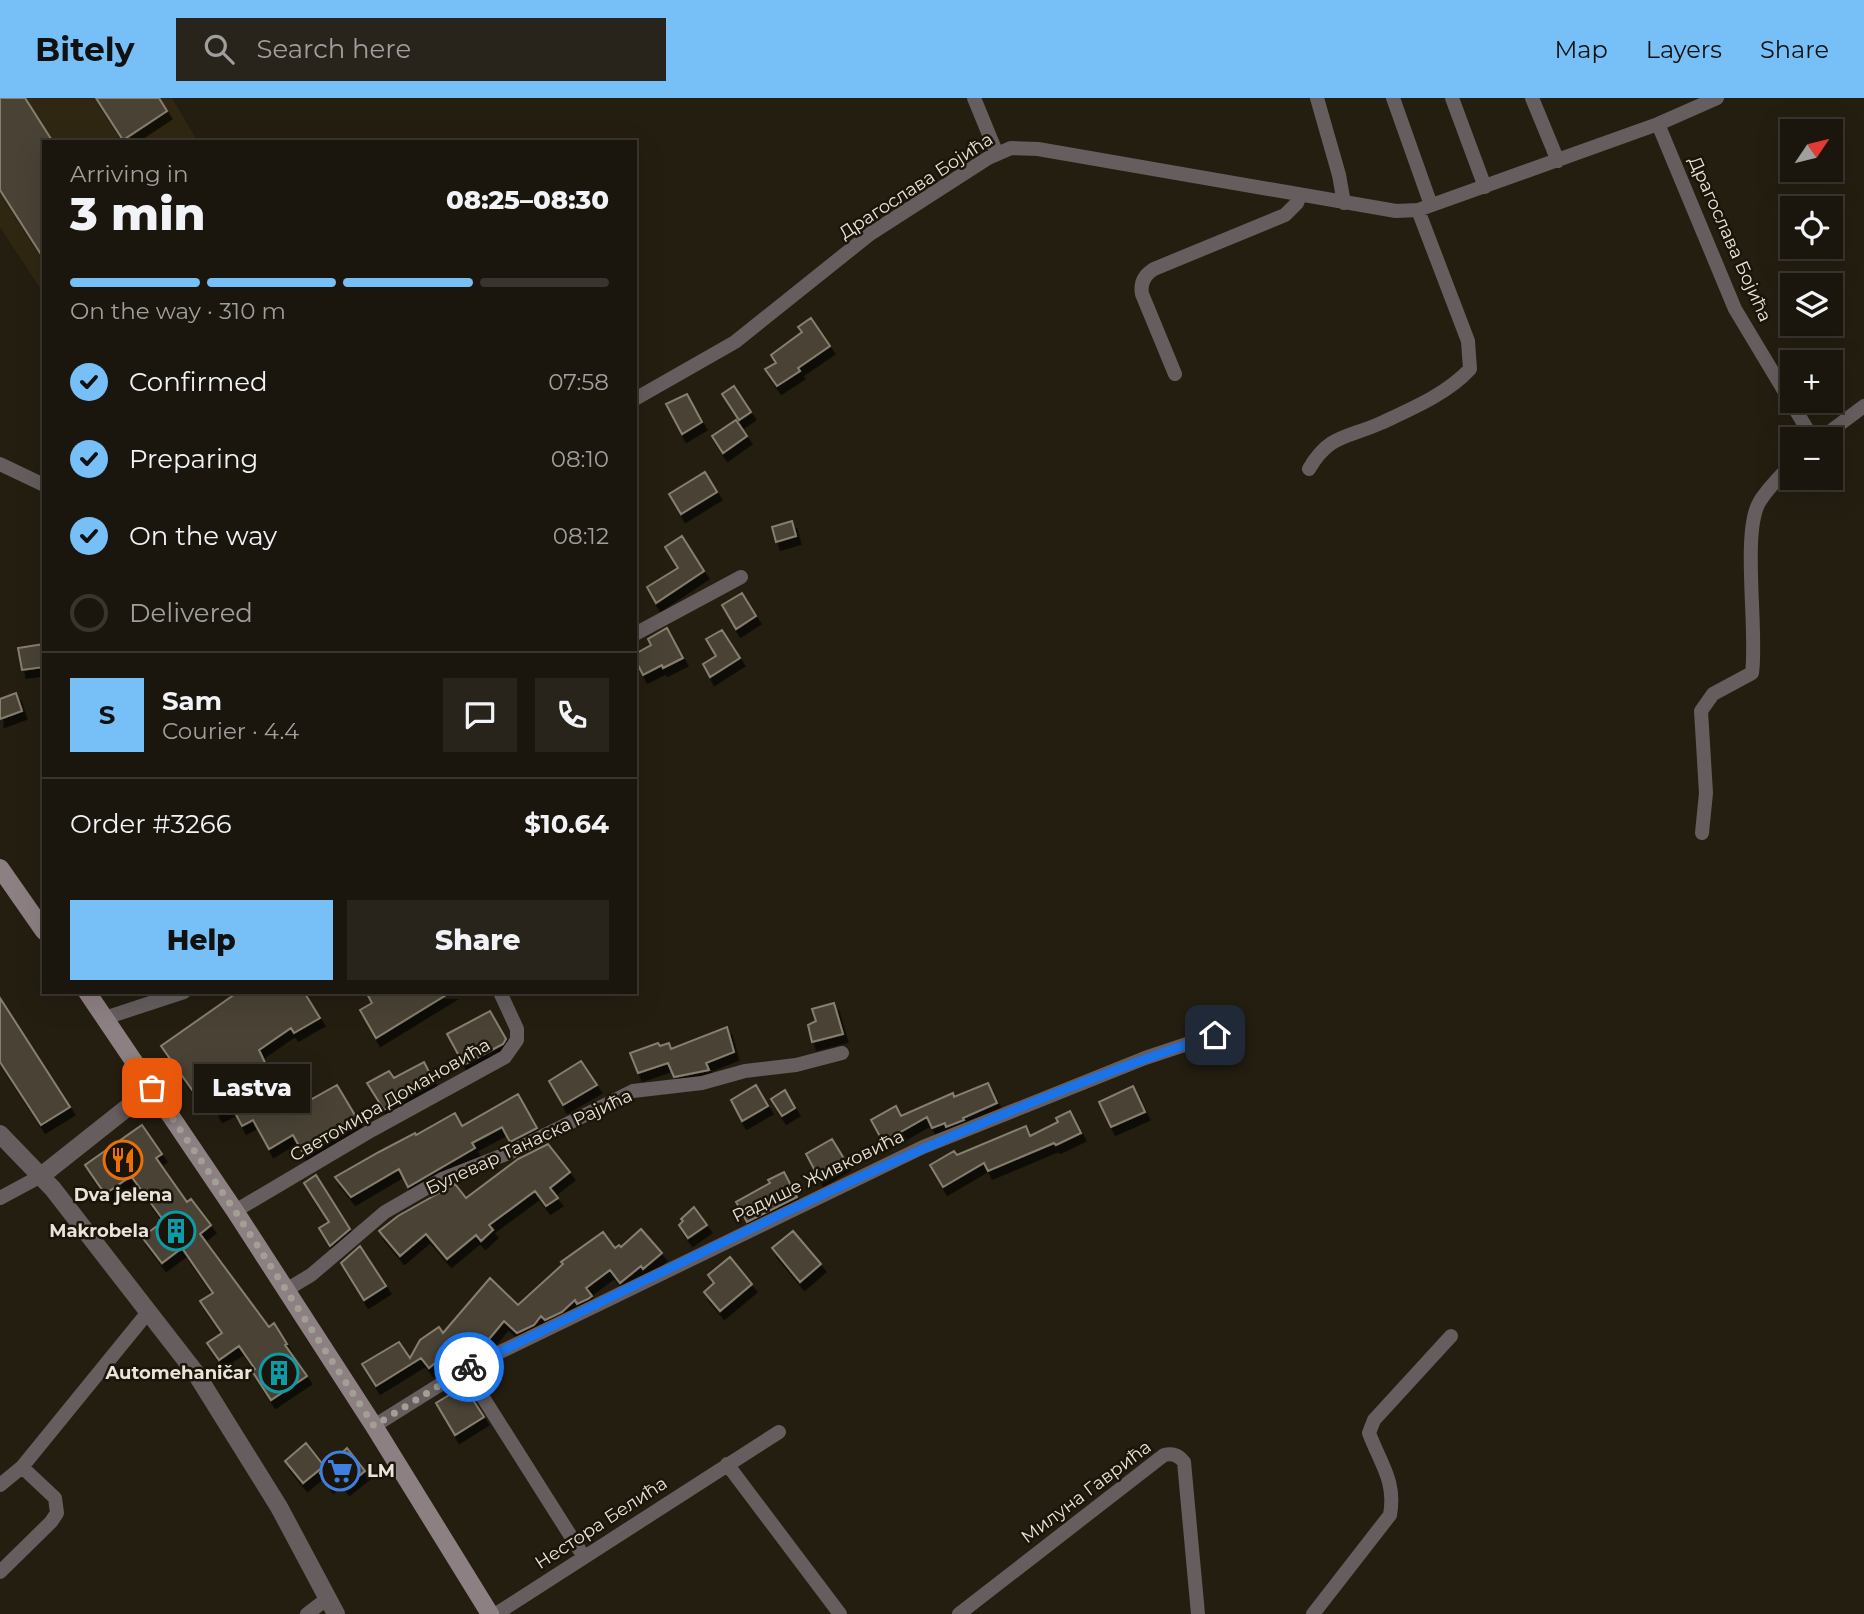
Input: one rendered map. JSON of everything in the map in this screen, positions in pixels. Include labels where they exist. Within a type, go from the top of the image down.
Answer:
[{"type":"main road","points":[[0,868],[42,928]]},
{"type":"main road","points":[[88,994],[235,1211],[374,1426],[490,1614]]},
{"type":"street","points":[[974,98],[997,154]]},
{"type":"street","points":[[1317,98],[1339,175],[1344,203]]},
{"type":"street","points":[[1309,469],[1319,452],[1336,439],[1379,424],[1457,384],[1470,369],[1468,341],[1424,208],[1393,98]]},
{"type":"street","points":[[1452,98],[1485,187]]},
{"type":"street","points":[[1532,98],[1558,161]]},
{"type":"street","name":"Драгослава Бојића","points":[[637,398],[735,342],[870,234],[997,154],[1011,148],[1038,149],[1396,211],[1424,208],[1485,187],[1658,124],[1692,103],[1717,98]]},
{"type":"street","name":"Драгослава Бојића","points":[[1658,124],[1735,309],[1806,427]]},
{"type":"street","points":[[1175,374],[1142,294],[1144,277],[1154,269],[1285,215],[1297,203],[1300,195]]},
{"type":"street","points":[[1836,427],[1864,406]]},
{"type":"street","points":[[0,464],[42,484]]},
{"type":"street","points":[[1702,833],[1706,793],[1702,711],[1713,694],[1752,673],[1755,636],[1751,529],[1758,502],[1780,477]]},
{"type":"street","points":[[637,633],[741,577]]},
{"type":"street","points":[[106,1018],[178,994]]},
{"type":"street","name":"Светомира Домановића","points":[[235,1211],[372,1130],[505,1057],[517,1040],[517,1029],[501,994]]},
{"type":"street","name":"Радише Живковића","points":[[374,1426],[465,1369],[923,1147],[1145,1058],[1238,1027]]},
{"type":"street","name":"Булевар Танаска Рајића","points":[[286,1290],[320,1268],[385,1212],[419,1192],[442,1179],[511,1152],[633,1091],[702,1083],[745,1071],[796,1065],[842,1053]]},
{"type":"street","points":[[0,1198],[41,1176],[152,1088]]},
{"type":"street","points":[[0,1134],[41,1176],[149,1311],[208,1393],[279,1507],[332,1606],[307,1614]]},
{"type":"street","points":[[0,1485],[22,1467],[149,1311]]},
{"type":"street","points":[[1313,1614],[1390,1515],[1393,1498],[1391,1482],[1382,1468],[1369,1433],[1374,1420],[1451,1336]]},
{"type":"street","points":[[465,1369],[584,1557]]},
{"type":"street","name":"Нестора Белића","points":[[496,1614],[779,1432]]},
{"type":"street","name":"Милуна Гаврића","points":[[959,1614],[1164,1455],[1171,1454],[1184,1462],[1199,1614]]},
{"type":"street","points":[[727,1464],[840,1614]]},
{"type":"street","points":[[0,1572],[57,1513],[55,1498],[22,1467]]},
{"type":"shaded area","points":[[0,98],[172,98],[197,140],[42,140],[42,291],[0,227]]},
{"type":"building","points":[[0,98],[25,98],[52,140],[42,140],[42,256],[0,190]]},
{"type":"building","points":[[96,98],[159,98],[167,111],[123,140]]},
{"type":"building","points":[[811,318],[830,346],[777,386],[765,369],[776,363],[771,355],[802,332],[798,327]]},
{"type":"building","points":[[734,386],[751,412],[739,420],[722,394]]},
{"type":"building","points":[[687,394],[702,422],[682,434],[666,404]]},
{"type":"building","points":[[736,420],[747,436],[723,453],[712,436]]},
{"type":"building","points":[[705,472],[717,492],[681,514],[669,494]]},
{"type":"building","points":[[792,521],[796,536],[776,542],[772,527]]},
{"type":"building","points":[[682,536],[704,571],[656,603],[647,587],[678,568],[665,547]]},
{"type":"building","points":[[742,593],[756,616],[736,629],[722,605]]},
{"type":"building","points":[[667,628],[683,658],[643,675],[637,663],[637,653],[651,645],[648,639]]},
{"type":"building","points":[[722,630],[740,658],[710,677],[703,664],[716,656],[706,639]]},
{"type":"building","points":[[42,644],[42,667],[22,670],[18,648]]},
{"type":"building","points":[[16,693],[22,711],[0,719],[0,699]]},
{"type":"building","points":[[235,994],[305,994],[320,1018],[294,1033],[291,1028],[259,1050],[276,1086],[288,1079],[301,1105],[337,1085],[359,1122],[304,1155],[293,1135],[269,1149],[253,1120],[242,1126],[232,1107],[218,1114],[204,1088],[195,1094],[161,1046]]},
{"type":"building","points":[[367,994],[448,994],[376,1038],[360,1010],[372,1003]]},
{"type":"building","points":[[0,998],[70,1107],[41,1125],[0,1062]]},
{"type":"building","points":[[834,1003],[843,1034],[812,1042],[808,1025],[816,1021],[812,1009]]},
{"type":"building","points":[[490,1011],[506,1039],[503,1044],[464,1065],[447,1034]]},
{"type":"building","points":[[727,1027],[734,1052],[706,1063],[709,1070],[674,1077],[668,1063],[638,1073],[630,1053],[658,1043],[660,1046],[669,1043],[671,1049]]},
{"type":"building","points":[[581,1061],[597,1085],[563,1105],[549,1081]]},
{"type":"building","points":[[424,1062],[433,1080],[384,1110],[367,1083],[389,1071],[394,1078]]},
{"type":"building","points":[[988,1083],[997,1103],[946,1127],[945,1123],[932,1128],[927,1117],[883,1142],[871,1120],[896,1106],[901,1116],[953,1093],[954,1097]]},
{"type":"building","points":[[756,1085],[768,1106],[742,1121],[731,1100]]},
{"type":"building","points":[[1133,1086],[1145,1112],[1111,1127],[1099,1102]]},
{"type":"building","points":[[785,1090],[795,1108],[782,1116],[771,1099]]},
{"type":"building","points":[[518,1094],[537,1128],[510,1142],[502,1127],[472,1143],[475,1148],[408,1187],[399,1169],[351,1197],[335,1177],[455,1113],[462,1126]]},
{"type":"building","points":[[1070,1111],[1081,1133],[1056,1145],[1054,1143],[988,1171],[984,1163],[943,1187],[930,1165],[954,1151],[957,1155],[1026,1126],[1030,1136],[1058,1122],[1056,1118]]},
{"type":"building","points":[[142,1125],[162,1154],[156,1158],[187,1202],[191,1199],[211,1225],[200,1234],[269,1327],[274,1323],[287,1344],[285,1345],[307,1376],[271,1400],[239,1346],[219,1360],[207,1343],[222,1333],[200,1301],[213,1293],[182,1248],[162,1263],[142,1237],[164,1221],[131,1176],[105,1194],[85,1165]]},
{"type":"building","points":[[832,1139],[846,1162],[819,1178],[806,1154]]},
{"type":"building","points":[[548,1144],[570,1172],[550,1188],[558,1198],[546,1206],[535,1191],[489,1225],[493,1230],[481,1241],[476,1235],[447,1259],[426,1234],[400,1256],[379,1231],[398,1216],[455,1184],[466,1198],[518,1159]]},
{"type":"building","points":[[784,1172],[797,1197],[747,1222],[736,1202]]},
{"type":"building","points":[[316,1175],[350,1229],[330,1246],[319,1228],[329,1222],[304,1183]]},
{"type":"building","points":[[694,1207],[707,1225],[688,1238],[679,1225],[683,1221],[681,1219]]},
{"type":"building","points":[[641,1229],[662,1253],[620,1283],[610,1270],[586,1288],[592,1296],[577,1304],[575,1300],[562,1312],[545,1320],[541,1316],[534,1325],[517,1333],[504,1321],[480,1350],[465,1338],[429,1368],[421,1358],[376,1386],[362,1364],[399,1342],[410,1358],[420,1340],[439,1327],[443,1333],[490,1278],[518,1305],[563,1264],[561,1262],[603,1232],[615,1248],[619,1245],[621,1247]]},
{"type":"building","points":[[793,1231],[821,1264],[800,1282],[772,1248]]},
{"type":"building","points":[[360,1246],[386,1286],[364,1300],[341,1263]]},
{"type":"building","points":[[730,1257],[752,1284],[720,1311],[704,1292],[714,1283],[708,1275]]},
{"type":"building","points":[[464,1386],[484,1417],[455,1435],[436,1403]]},
{"type":"building","points":[[306,1443],[324,1466],[303,1483],[285,1461]]},
{"type":"building","points":[[347,1448],[365,1471],[345,1487],[337,1477],[329,1485],[320,1473]]},
{"type":"way so far","points":[[152,1088],[374,1426],[469,1367]]},
{"type":"place","name":"Lastva","points":[[152,1088]]},
{"type":"place","name":"Dva jelena","points":[[123,1160]]},
{"type":"place","name":"Makrobela","points":[[176,1231]]},
{"type":"place","name":"Automehaničar","points":[[279,1373]]},
{"type":"place","name":"LM","points":[[340,1471]]},
{"type":"route","points":[[469,1367],[923,1147],[1145,1058],[1215,1035]]}]
